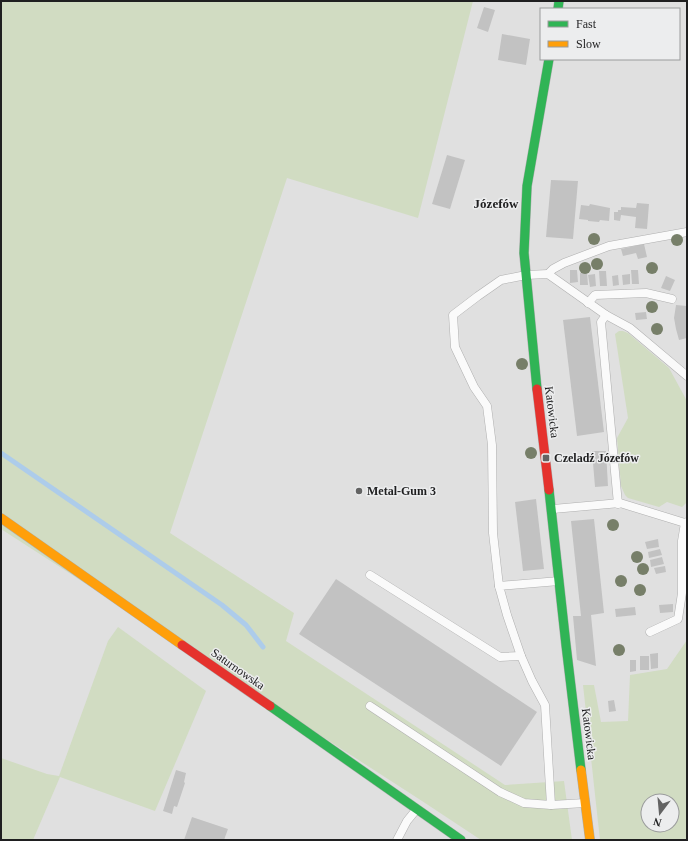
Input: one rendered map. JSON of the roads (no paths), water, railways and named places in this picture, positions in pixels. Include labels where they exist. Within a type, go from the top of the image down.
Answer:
[{"type":"street","name":"Katowicka","points":[[549,60],[527,186],[524,253],[537,387],[590,840]]},
{"type":"street","name":"Saturnowska","points":[[1,518],[461,840]]},
{"type":"lane","points":[[548,274],[553,269],[564,263],[609,246],[687,232]]},
{"type":"lane","points":[[551,805],[545,705],[521,656],[499,586],[493,533],[492,445],[487,406],[474,387],[455,347],[453,315],[501,280],[526,275],[548,274],[606,315],[630,328],[687,376]]},
{"type":"lane","points":[[588,303],[595,295],[646,293],[672,299]]},
{"type":"lane","points":[[606,315],[601,322],[618,504]]},
{"type":"lane","points":[[552,509],[618,504],[686,523],[682,541],[685,558],[678,619],[650,632]]},
{"type":"lane","points":[[370,575],[500,657],[521,656]]},
{"type":"lane","points":[[499,586],[559,581]]},
{"type":"lane","points":[[370,706],[500,792],[524,803],[551,805],[586,803]]},
{"type":"lane","points":[[396,840],[416,809]]},
{"type":"waterway","points":[[1,453],[222,605],[246,625],[263,647]]},
{"type":"place","name":"Czeladź Józefów","points":[[546,458]]},
{"type":"place","name":"Metal-Gum 3","points":[[359,491]]},
{"type":"district","name":"Józefów","points":[[496,203]]}]
